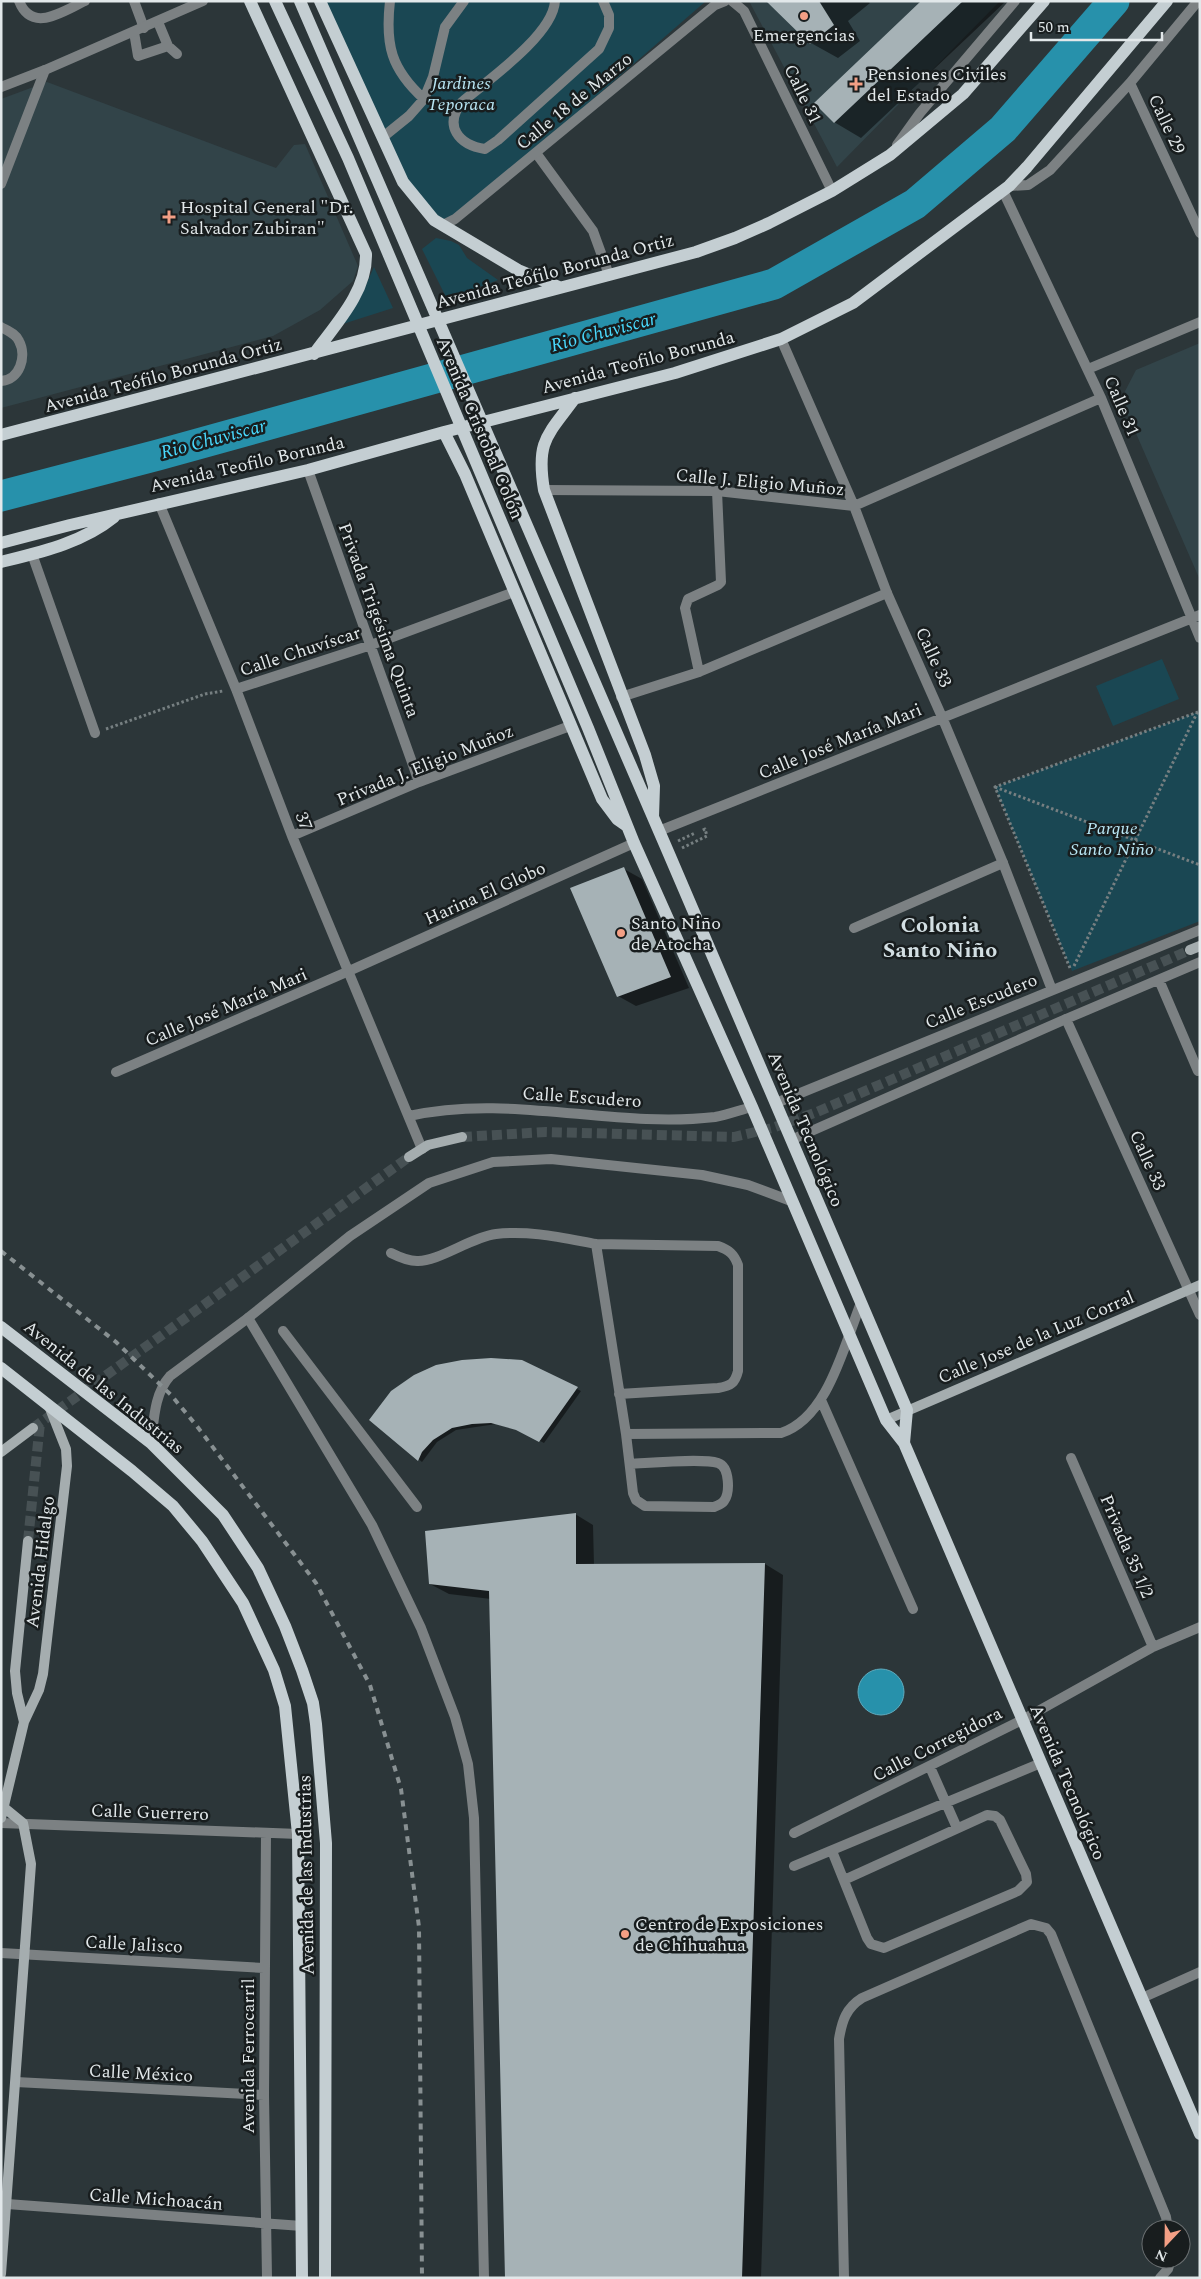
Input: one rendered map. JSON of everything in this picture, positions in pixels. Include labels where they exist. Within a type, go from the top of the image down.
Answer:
[{"type":"main road","points":[[250,1],[366,254],[364,276],[359,287],[350,304],[314,354]]},
{"type":"main road","name":"Avenida Cristobal Colón","points":[[275,1],[348,158],[588,728],[634,843]]},
{"type":"main road","name":"Avenida Cristobal Colón","points":[[300,1],[656,825]]},
{"type":"main road","points":[[320,1],[403,182],[434,220],[518,270],[559,287]]},
{"type":"main road","name":"Avenida Teófilo Borunda Ortiz","points":[[4,433],[314,354],[559,287],[696,252],[735,238],[832,191],[890,155],[962,94],[1044,1]]},
{"type":"main road","name":"Avenida Teofilo Borunda","points":[[1,544],[159,503],[308,470],[444,432],[675,373],[781,339],[852,303],[1006,188],[1027,167],[1167,1]]},
{"type":"main road","points":[[575,398],[544,440],[541,449],[541,472],[544,490],[651,775],[656,825]]},
{"type":"main road","points":[[444,432],[465,474],[602,799],[617,819],[628,826]]},
{"type":"main road","points":[[1,562],[32,554],[90,534],[118,514]]},
{"type":"main road","name":"Avenida Tecnológico","points":[[656,825],[907,1410],[904,1443]]},
{"type":"main road","name":"Avenida Tecnológico","points":[[634,843],[752,1107],[886,1420],[904,1443],[1200,2133]]},
{"type":"main road","name":"Avenida de las Industrias","points":[[1,1327],[151,1443],[223,1515],[258,1568],[285,1626],[313,1703],[323,1787],[326,1843],[326,2278]]},
{"type":"main road","name":"Avenida de las Industrias","points":[[1,1368],[173,1506],[202,1541],[243,1603],[274,1670],[285,1706],[298,1834],[302,2278]]},
{"type":"street","points":[[19,1],[23,12],[33,18],[43,19],[85,1]]},
{"type":"street","points":[[134,1],[144,28]]},
{"type":"street","points":[[1,87],[144,28],[203,1]]},
{"type":"street","points":[[390,1],[388,37],[392,55],[400,75],[424,99]]},
{"type":"street","points":[[383,137],[409,116],[424,99],[433,77],[446,27],[464,1]]},
{"type":"street","points":[[555,1],[547,26],[456,110],[454,127],[461,139],[472,147],[485,149],[498,140],[598,49],[609,28],[609,15],[602,1]]},
{"type":"street","name":"Calle 18 de Marzo","points":[[442,225],[455,220],[715,5],[725,1]]},
{"type":"street","name":"Calle 31","points":[[732,1],[739,5],[744,12],[832,191]]},
{"type":"street","points":[[890,155],[920,113],[1015,1]]},
{"type":"street","points":[[1006,188],[1028,185],[1050,170],[1130,83],[1198,1]]},
{"type":"street","points":[[158,22],[168,46],[176,54]]},
{"type":"street","points":[[134,32],[138,56],[168,46]]},
{"type":"street","points":[[1,184],[45,70]]},
{"type":"street","name":"Calle 29","points":[[1130,83],[1200,233]]},
{"type":"street","points":[[536,153],[593,231],[609,275]]},
{"type":"street","name":"Calle 31","points":[[1006,188],[1101,398],[1196,617],[1200,638]]},
{"type":"street","points":[[1088,369],[1200,322]]},
{"type":"street","points":[[1,327],[16,336],[21,346],[22,355],[21,365],[12,378],[1,381]]},
{"type":"street","name":"Calle 33","points":[[781,339],[854,506],[887,593],[1003,863],[1052,990]]},
{"type":"street","name":"Calle J. Eligio Muñoz","points":[[544,490],[717,491],[854,506],[1101,398]]},
{"type":"street","name":"Privada Trigésima Quinta","points":[[308,470],[419,782]]},
{"type":"street","points":[[699,672],[685,608],[688,599],[722,582],[717,491]]},
{"type":"street","name":"37","points":[[159,503],[236,689],[292,836],[422,1149]]},
{"type":"street","points":[[32,554],[95,733]]},
{"type":"street","name":"Calle Chuvíscar","points":[[236,689],[371,645],[514,592]]},
{"type":"street","points":[[621,697],[699,672],[887,593]]},
{"type":"street","name":"Calle José María Mari","points":[[656,825],[942,718],[1196,617]]},
{"type":"street","name":"Privada J. Eligio Muñoz","points":[[292,836],[419,782],[570,726]]},
{"type":"street","name":"Harina El Globo","points":[[349,972],[634,843]]},
{"type":"street","points":[[854,928],[1003,863]]},
{"type":"street","name":"Calle Escudero","points":[[776,1103],[1200,930]]},
{"type":"street","points":[[791,1140],[1200,962]]},
{"type":"street","name":"Calle José María Mari","points":[[116,1072],[349,972]]},
{"type":"street","points":[[1159,980],[1198,1071]]},
{"type":"street","name":"Calle 33","points":[[1066,1019],[1200,1315]]},
{"type":"street","name":"Calle Escudero","points":[[409,1116],[431,1111],[507,1108],[687,1119],[717,1116],[752,1107]]},
{"type":"street","points":[[410,1157],[422,1149],[462,1136]]},
{"type":"street","points":[[151,1443],[157,1399],[162,1385],[170,1376],[248,1318],[350,1236],[429,1183],[493,1162],[551,1159],[702,1175],[748,1185],[791,1201]]},
{"type":"street","points":[[391,1253],[408,1260],[422,1261],[482,1236],[509,1232],[554,1236],[596,1244],[718,1246],[729,1250],[738,1265],[738,1371],[736,1379],[729,1386],[718,1388],[619,1394]]},
{"type":"street","points":[[596,1244],[626,1434],[633,1493],[636,1500],[644,1506],[714,1507],[726,1500],[726,1470],[716,1462],[630,1464]]},
{"type":"street","name":"Calle Jose de la Luz Corral","points":[[886,1420],[1200,1285]]},
{"type":"street","points":[[626,1434],[782,1433],[800,1424],[821,1400],[861,1303]]},
{"type":"street","points":[[248,1318],[372,1525],[421,1628],[455,1717],[468,1764],[474,1818],[484,2278]]},
{"type":"street","points":[[283,1331],[417,1507]]},
{"type":"street","points":[[821,1400],[913,1609]]},
{"type":"street","name":"Avenida Hidalgo","points":[[1,1818],[24,1722],[36,1698],[43,1674],[66,1476],[66,1449],[49,1405]]},
{"type":"street","points":[[1,1452],[33,1428]]},
{"type":"street","name":"Privada 35 1/2","points":[[1071,1458],[1153,1647]]},
{"type":"street","name":"Avenida Hidalgo","points":[[24,1722],[17,1693],[15,1671],[28,1541]]},
{"type":"street","name":"Calle Corregidora","points":[[794,1833],[1022,1720],[1153,1647],[1200,1627]]},
{"type":"street","points":[[794,1866],[1041,1763]]},
{"type":"street","points":[[930,1767],[957,1828]]},
{"type":"street","points":[[1,2274],[31,1864],[23,1823],[3,1806]]},
{"type":"street","points":[[832,1851],[844,1880],[868,1938],[871,1944],[884,1948],[1024,1887],[1027,1882],[1026,1874],[1000,1820],[996,1816],[987,1815],[844,1880]]},
{"type":"street","name":"Calle Guerrero","points":[[1,1823],[298,1834]]},
{"type":"street","name":"Avenida Ferrocarril","points":[[266,1833],[264,2095],[267,2278]]},
{"type":"street","points":[[844,2278],[840,2039],[844,2017],[849,2008],[862,1998],[1031,1924],[1046,1928],[1051,1934],[1166,2219]]},
{"type":"street","name":"Calle Jalisco","points":[[1,1952],[264,1968]]},
{"type":"street","points":[[1142,1998],[1200,1972]]},
{"type":"street","name":"Calle México","points":[[16,2082],[264,2095]]},
{"type":"street","name":"Calle Michoacán","points":[[7,2204],[302,2226]]},
{"type":"path","name":"Calle Chuvíscar","points":[[95,733],[205,694],[236,689]]},
{"type":"path","points":[[1198,712],[1200,718]]},
{"type":"path","points":[[995,787],[1198,712]]},
{"type":"path","points":[[995,787],[1072,971],[1198,712]]},
{"type":"path","points":[[995,787],[1200,864]]},
{"type":"path","points":[[669,854],[707,836],[705,829]]},
{"type":"shaded area","name":"Pensiones Civiles del Estado","points":[[749,1],[1000,1],[837,167]]},
{"type":"shaded area","name":"Hospital General \"Dr. Salvador Zubiran\"","points":[[47,82],[276,168],[294,145],[305,144],[358,266],[353,281],[320,310],[273,336],[1,408],[1,99]]},
{"type":"shaded area","points":[[1200,343],[1200,580],[1121,399],[1136,370]]},
{"type":"green space","name":"Jardines Teporaca","points":[[325,1],[706,1],[455,219],[434,223],[399,184]]},
{"type":"green space","points":[[436,238],[459,245],[467,258],[498,280],[446,297],[422,249]]},
{"type":"green space","points":[[374,267],[393,308],[324,330],[349,313],[365,287]]},
{"type":"green space","points":[[1162,659],[1179,699],[1113,726],[1096,686]]},
{"type":"green space","name":"Parque Santo Niño","points":[[1198,712],[1200,718],[1200,921],[1072,971],[995,787]]},
{"type":"water","points":[[886,1669],[898,1675],[903,1683],[903,1701],[898,1709],[890,1714],[876,1715],[864,1709],[859,1701],[858,1687],[864,1675],[872,1670]]},
{"type":"building","name":"Emergencias","points":[[766,1],[819,1],[834,25],[810,44]]},
{"type":"building","points":[[921,1],[963,1],[834,123],[814,103]]},
{"type":"building","name":"Santo Niño de Atocha","points":[[624,867],[671,977],[617,997],[570,888]]},
{"type":"building","points":[[491,1358],[522,1360],[578,1387],[539,1442],[516,1430],[491,1423],[472,1424],[452,1428],[433,1440],[422,1452],[418,1461],[369,1420],[391,1391],[414,1375],[436,1365],[462,1360]]},
{"type":"building","name":"Centro de Exposiciones de Chihuahua","points":[[576,1513],[576,1564],[765,1563],[742,2278],[505,2278],[489,1591],[429,1584],[425,1531]]},
{"type":"waterway","name":"Rio Chuviscar","points":[[1,496],[158,455],[774,284],[915,204],[1003,129],[1114,1]]},
{"type":"tunnel","points":[[462,1137],[546,1132],[734,1137],[772,1128],[817,1112],[1190,950]]},
{"type":"tunnel","points":[[33,1428],[409,1157]]},
{"type":"tunnel","points":[[28,1541],[40,1423]]},
{"type":"railway","points":[[1,1251],[116,1342],[171,1395],[316,1583],[370,1685],[401,1789],[419,1927],[422,2278]]},
{"type":"place","name":"Emergencias","points":[[804,16]]},
{"type":"place","name":"Pensiones Civiles del Estado","points":[[856,84]]},
{"type":"place","name":"Hospital General \"Dr. Salvador Zubiran\"","points":[[169,217]]},
{"type":"place","name":"Santo Niño de Atocha","points":[[621,933]]},
{"type":"place","name":"Centro de Exposiciones de Chihuahua","points":[[625,1934]]},
{"type":"district","name":"Colonia Santo Niño","points":[[940,936]]}]
